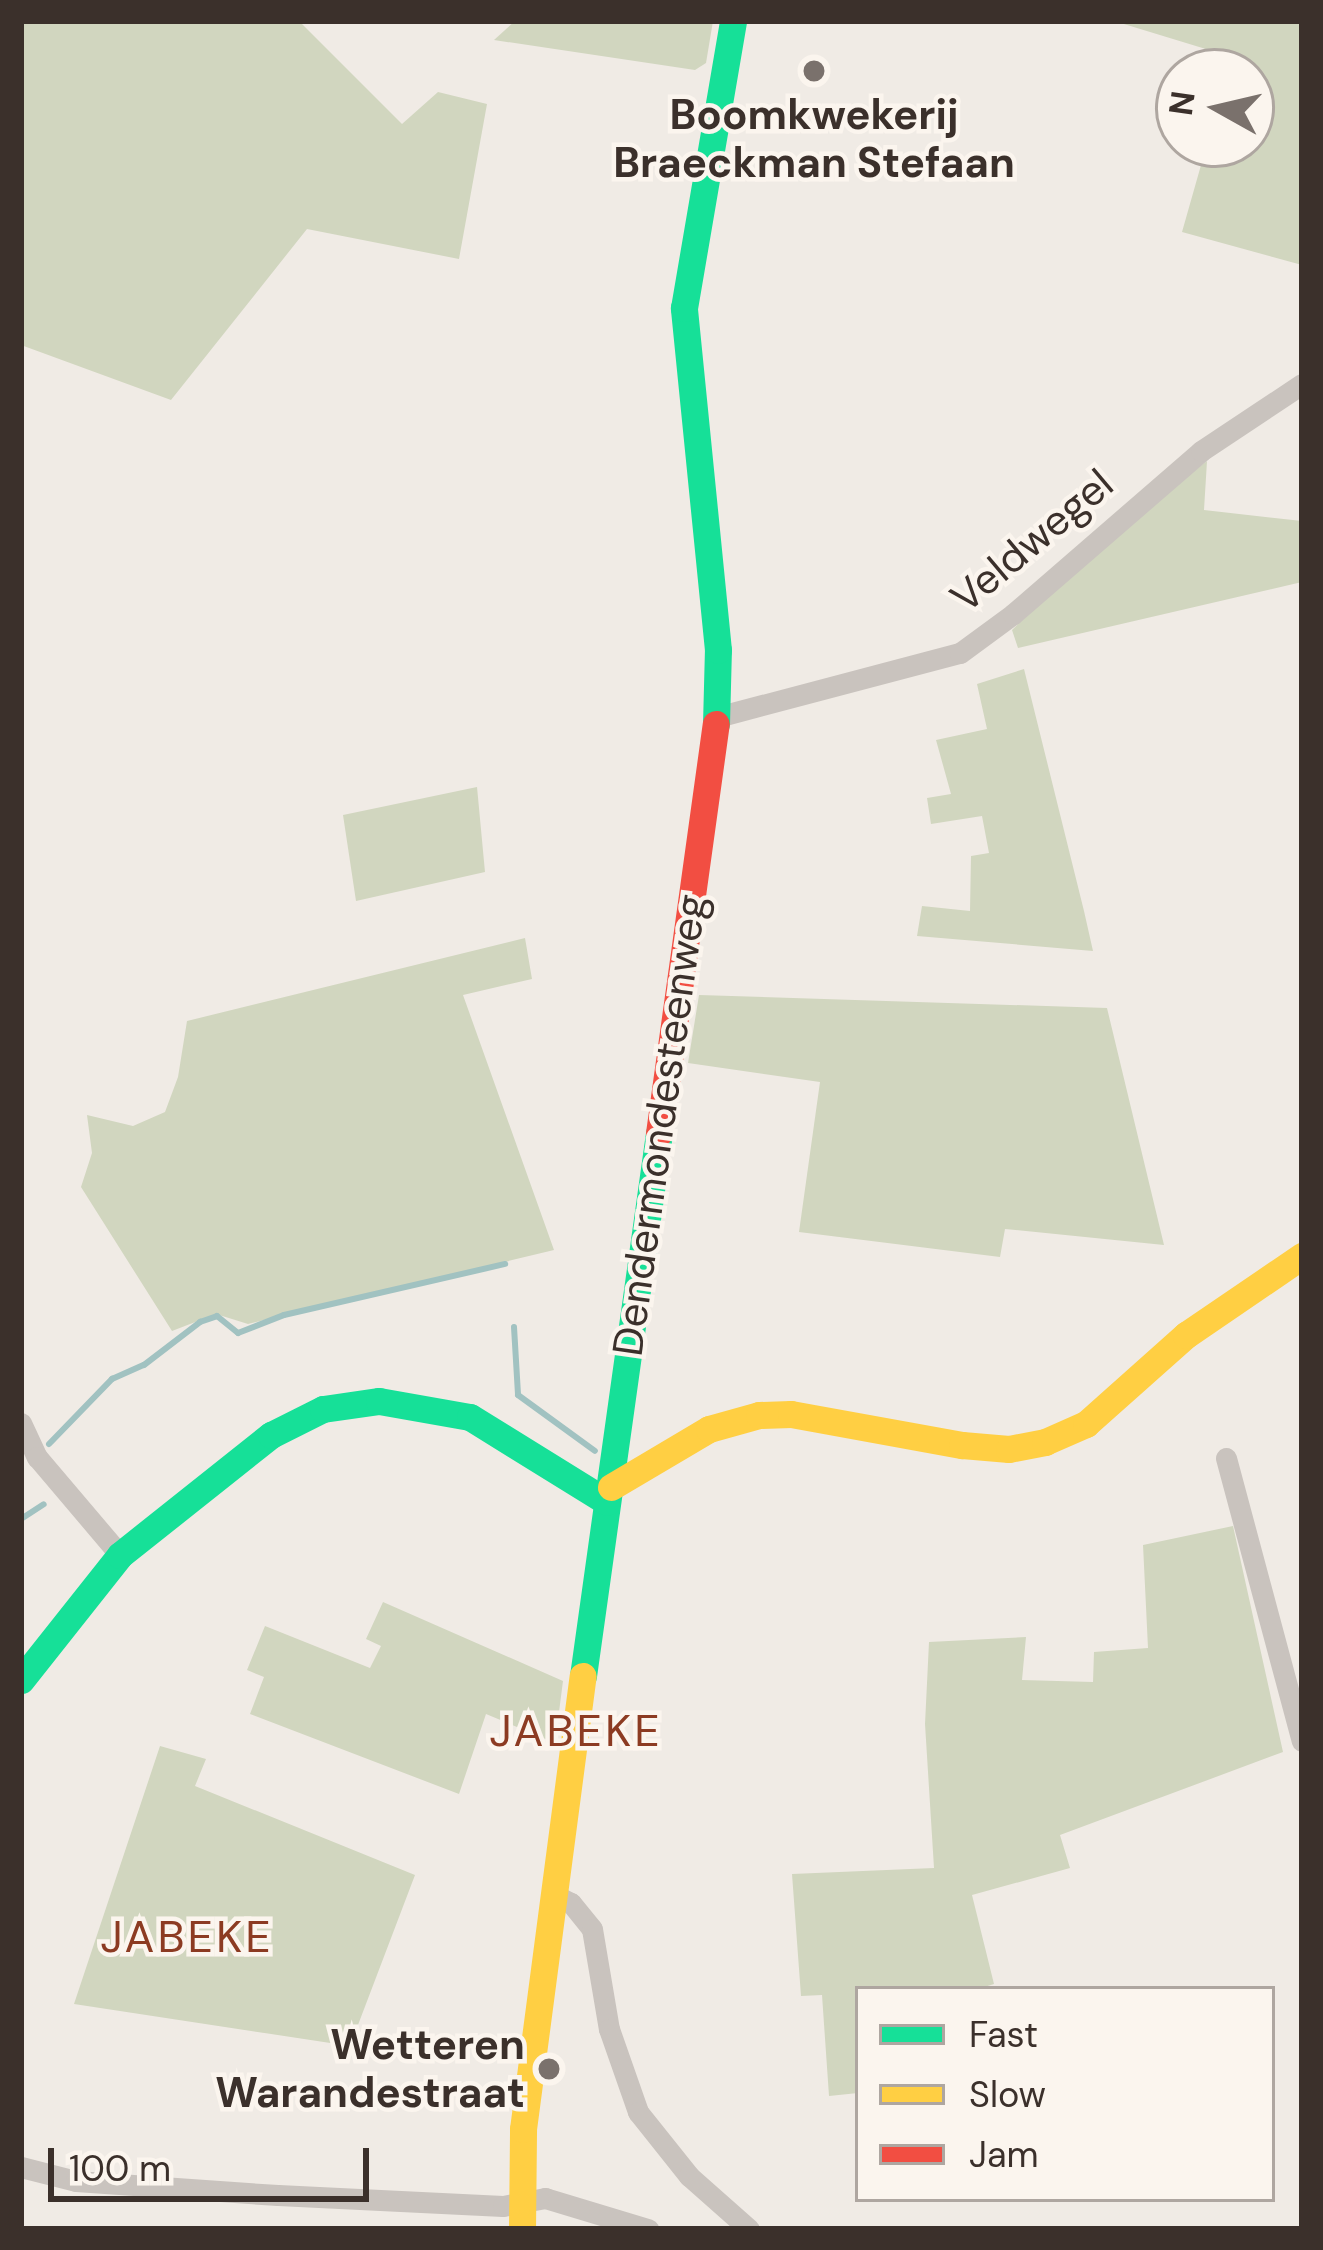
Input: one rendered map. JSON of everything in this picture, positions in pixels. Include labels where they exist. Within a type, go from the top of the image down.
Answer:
[{"type":"main road","name":"Dendermondesteenweg","points":[[522,2216],[523,2129],[553,1894],[716,717],[718,650],[684,308],[733,21]]},
{"type":"main road","points":[[21,1680],[120,1555],[271,1435],[323,1408],[352,1402],[426,1406],[470,1417],[609,1494],[709,1429],[759,1415],[791,1414],[1009,1449],[1045,1442],[1086,1424],[1186,1335],[1302,1256]]},
{"type":"street","name":"Veldwegel","points":[[716,717],[960,653],[1013,614],[1201,451],[1302,384]]},
{"type":"street","points":[[21,1423],[37,1457],[120,1555]]},
{"type":"street","points":[[1226,1458],[1302,1742]]},
{"type":"street","points":[[553,1894],[571,1903],[592,1929],[609,2029],[638,2112],[689,2176],[749,2229]]},
{"type":"street","points":[[21,2167],[48,2177],[99,2182],[409,2203],[522,2216],[558,2200],[648,2229]]},
{"type":"green space","points":[[21,21],[299,21],[402,124],[438,92],[487,104],[459,259],[307,229],[171,400],[21,345]]},
{"type":"green space","points":[[515,21],[713,21],[706,63],[695,70],[494,40]]},
{"type":"green space","points":[[1114,21],[1302,21],[1302,265],[1182,232],[1200,168],[1275,168],[1275,48],[1202,48]]},
{"type":"green space","points":[[1207,461],[1204,510],[1302,521],[1302,582],[1018,648],[1012,630],[1114,532]]},
{"type":"green space","points":[[1024,669],[1093,951],[917,936],[922,906],[970,911],[971,856],[989,853],[982,816],[931,824],[927,798],[951,794],[936,740],[987,729],[977,684]]},
{"type":"green space","points":[[477,787],[485,872],[356,901],[343,815]]},
{"type":"green space","points":[[525,938],[532,979],[463,995],[554,1250],[248,1324],[216,1314],[172,1331],[81,1187],[92,1153],[87,1115],[133,1126],[165,1112],[178,1077],[187,1021]]},
{"type":"green space","points":[[699,995],[1107,1008],[1164,1245],[1005,1229],[1000,1257],[799,1232],[820,1082],[688,1063]]},
{"type":"green space","points":[[1233,1526],[1283,1752],[1060,1835],[1070,1868],[972,1895],[994,1984],[855,1986],[855,2093],[829,2096],[822,1995],[801,1996],[792,1874],[934,1868],[925,1724],[929,1642],[1026,1637],[1022,1680],[1093,1682],[1094,1652],[1148,1648],[1143,1545]]},
{"type":"green space","points":[[383,1602],[563,1681],[555,1743],[486,1714],[459,1794],[250,1714],[264,1677],[247,1670],[265,1626],[370,1668],[381,1646],[366,1639]]},
{"type":"green space","points":[[160,1746],[206,1759],[195,1786],[415,1875],[350,2046],[74,2004]]},
{"type":"waterway","points":[[49,1444],[112,1379],[144,1365],[200,1322],[217,1316],[238,1333],[284,1315],[505,1264]]},
{"type":"waterway","points":[[514,1327],[518,1395],[595,1451]]},
{"type":"waterway","points":[[21,1519],[44,1504]]},
{"type":"traffic: fast","points":[[716,724],[718,650],[684,308],[733,21]]},
{"type":"traffic: fast","points":[[583,1676],[659,1133]]},
{"type":"traffic: fast","points":[[21,1680],[120,1555],[271,1435],[323,1409],[379,1401],[470,1417],[607,1502]]},
{"type":"traffic: slow","points":[[611,1487],[709,1429],[759,1415],[791,1414],[962,1445],[1009,1449],[1045,1442],[1086,1424],[1186,1335],[1302,1256]]},
{"type":"traffic: slow","points":[[522,2229],[523,2129],[583,1676]]},
{"type":"traffic: jam","points":[[659,1133],[716,724]]},
{"type":"place","name":"Boomkwekerij Braeckman Stefaan","points":[[814,71]]},
{"type":"place","name":"Wetteren Warandestraat","points":[[549,2069]]},
{"type":"district","name":"JABEKE","points":[[576,1731]]},
{"type":"district","name":"JABEKE","points":[[187,1937]]}]
